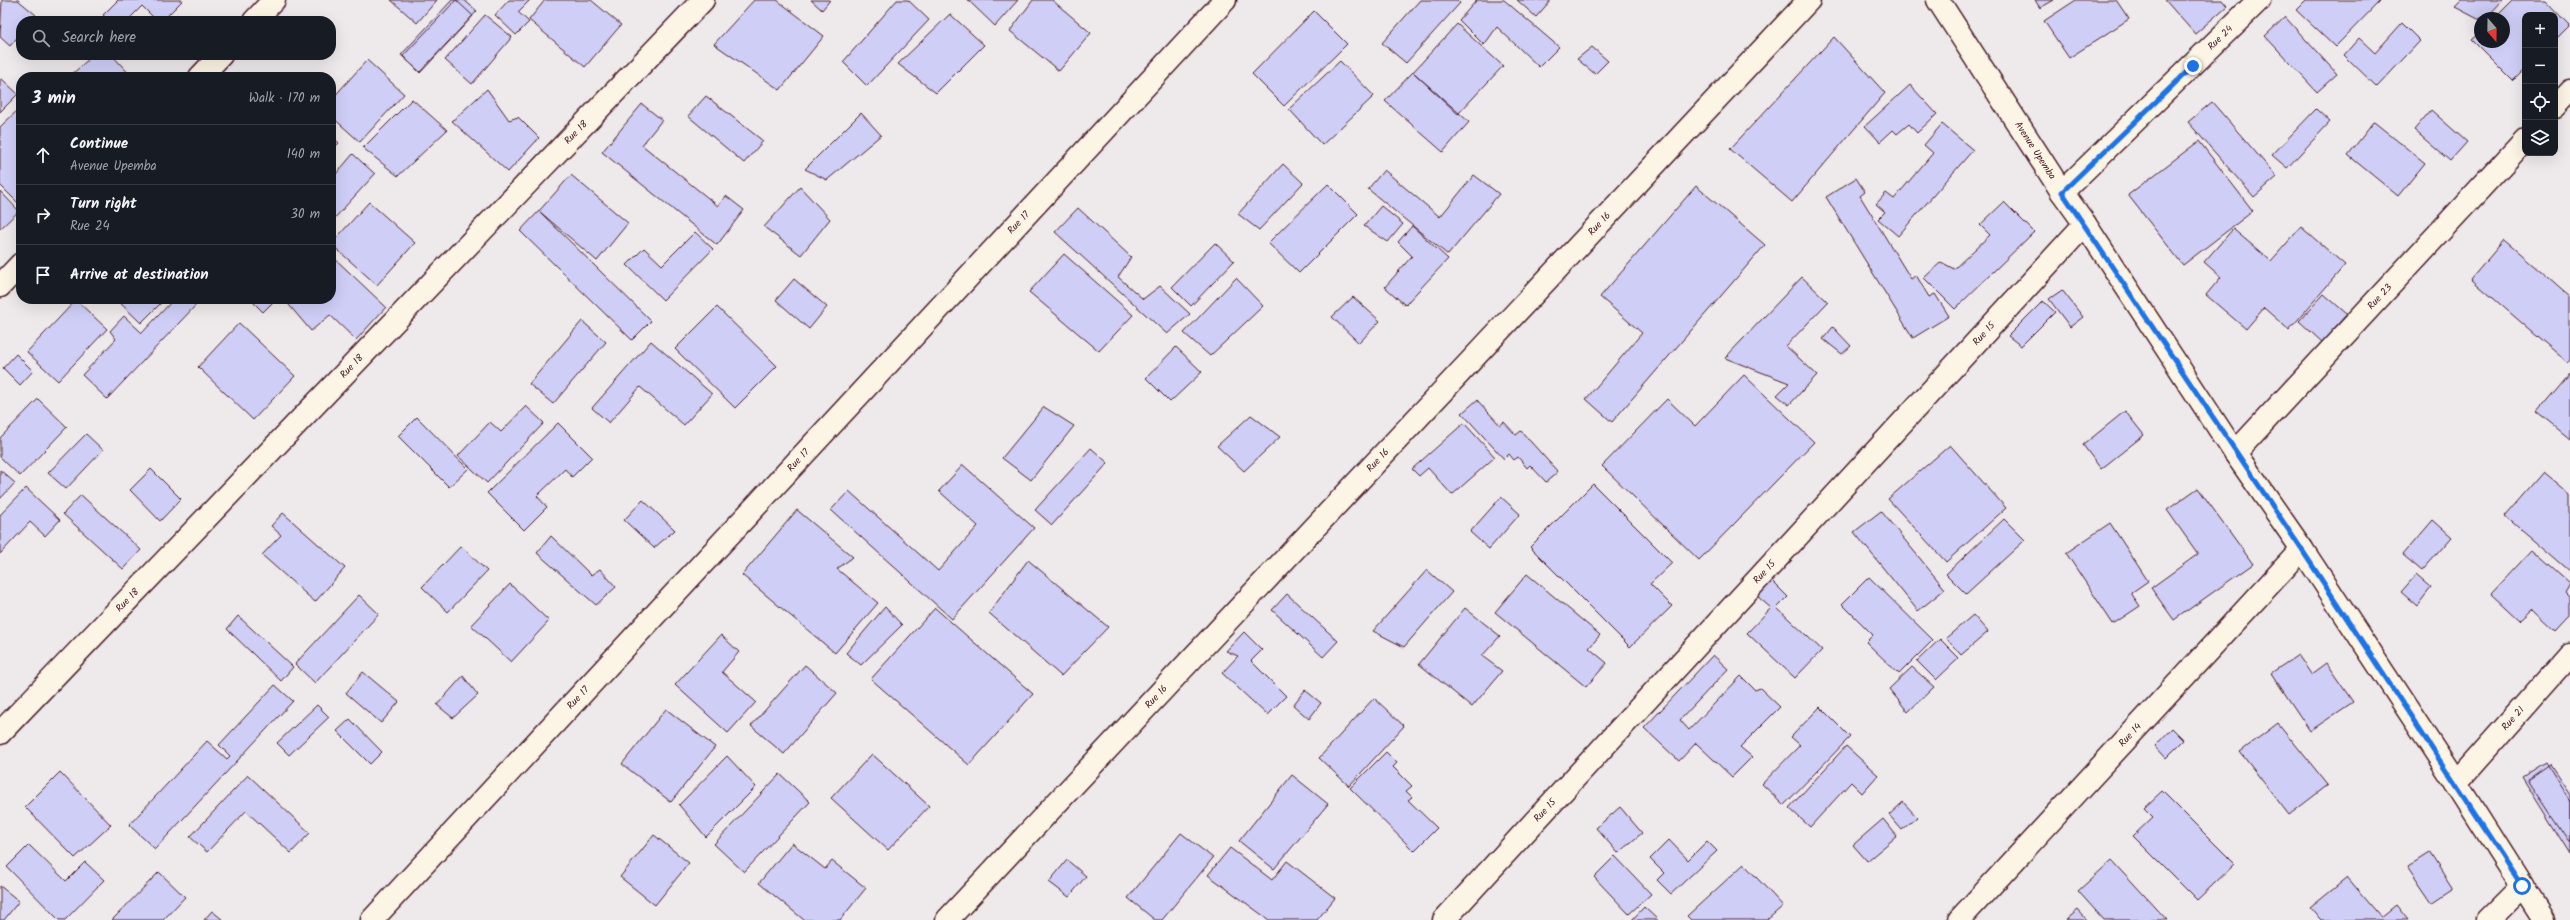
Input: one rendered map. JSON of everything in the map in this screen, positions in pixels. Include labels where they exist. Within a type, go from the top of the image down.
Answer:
[{"type":"street","points":[[259,16],[274,0]]},
{"type":"street","name":"Rue 18","points":[[0,733],[703,0]]},
{"type":"street","name":"Rue 17","points":[[372,920],[1225,0]]},
{"type":"street","name":"Rue 16","points":[[947,920],[1809,0]]},
{"type":"street","name":"Avenue Upemba","points":[[1938,0],[2062,192],[2085,224],[2235,453],[2302,550],[2456,783],[2543,920]]},
{"type":"street","name":"Rue 24","points":[[2062,192],[2259,0]]},
{"type":"street","points":[[205,72],[216,60]]},
{"type":"street","points":[[2558,104],[2570,91]]},
{"type":"street","name":"Rue 23","points":[[2235,453],[2522,143]]},
{"type":"street","name":"Rue 15","points":[[1444,920],[2085,224]]},
{"type":"street","points":[[0,286],[16,269]]},
{"type":"street","name":"Rue 14","points":[[1959,920],[2302,550]]},
{"type":"street","name":"Rue 21","points":[[2456,783],[2570,654]]},
{"type":"street","points":[[2488,920],[2522,886]]},
{"type":"building","points":[[2,0],[18,0],[36,15],[16,16],[16,39],[10,46],[0,37]]},
{"type":"building","points":[[118,0],[183,0],[167,16],[152,16],[142,6],[132,16],[103,15]]},
{"type":"building","points":[[391,0],[437,0],[417,23]]},
{"type":"building","points":[[452,0],[464,0],[477,11],[420,72],[401,55]]},
{"type":"building","points":[[456,0],[473,16],[420,73],[403,56]]},
{"type":"building","points":[[509,0],[530,0],[518,12],[529,22],[516,35],[495,15]]},
{"type":"building","points":[[545,0],[591,0],[621,25],[585,67],[529,20]]},
{"type":"building","points":[[754,0],[777,0],[824,36],[780,90],[714,44]]},
{"type":"building","points":[[811,0],[830,0],[822,10]]},
{"type":"building","points":[[897,0],[908,0],[929,20],[867,86],[843,62]]},
{"type":"building","points":[[968,0],[1018,0],[995,26]]},
{"type":"building","points":[[1033,0],[1052,0],[1091,33],[1059,71],[1010,31]]},
{"type":"building","points":[[1420,0],[1457,0],[1460,3],[1406,63],[1382,43]]},
{"type":"building","points":[[1477,0],[1504,0],[1559,47],[1539,67],[1497,27],[1484,45],[1459,20]]},
{"type":"building","points":[[1517,0],[1551,0],[1536,17]]},
{"type":"building","points":[[2035,0],[2054,0],[2040,8]]},
{"type":"building","points":[[2076,0],[2116,0],[2129,19],[2069,58],[2044,21]]},
{"type":"building","points":[[2165,0],[2222,0],[2227,6],[2195,34]]},
{"type":"building","points":[[2306,0],[2381,0],[2335,47],[2296,10]]},
{"type":"building","points":[[2462,0],[2503,0],[2492,12],[2474,12],[2474,17],[2455,7]]},
{"type":"building","points":[[2513,0],[2546,0],[2558,12],[2522,12],[2522,72],[2513,81],[2480,48],[2510,48],[2510,12],[2501,12]]},
{"type":"building","points":[[1314,11],[1347,44],[1284,106],[1252,74]]},
{"type":"building","points":[[2558,12],[2570,25],[2558,37]]},
{"type":"building","points":[[950,14],[984,45],[936,93],[898,64]]},
{"type":"building","points":[[485,15],[512,37],[472,84],[445,60]]},
{"type":"building","points":[[2285,17],[2337,74],[2317,92],[2265,36]]},
{"type":"building","points":[[2402,23],[2420,41],[2377,87],[2344,55],[2359,38],[2375,53]]},
{"type":"building","points":[[1457,24],[1503,66],[1458,114],[1413,72]]},
{"type":"building","points":[[1834,37],[1885,93],[1792,202],[1730,149]]},
{"type":"building","points":[[1592,47],[1608,61],[1595,74],[1577,59]]},
{"type":"building","points":[[88,60],[117,60],[127,72],[74,72]]},
{"type":"building","points":[[367,60],[404,94],[360,142],[336,120],[336,94]]},
{"type":"building","points":[[1340,61],[1374,96],[1322,145],[1289,109]]},
{"type":"building","points":[[1413,72],[1469,122],[1443,152],[1385,101]]},
{"type":"building","points":[[2,79],[16,92],[16,96],[0,112],[0,80]]},
{"type":"building","points":[[1910,85],[1937,114],[1917,133],[1909,124],[1897,134],[1893,130],[1880,142],[1865,126]]},
{"type":"building","points":[[487,89],[509,120],[518,117],[539,138],[508,172],[452,121]]},
{"type":"building","points":[[706,96],[763,141],[744,163],[688,116]]},
{"type":"building","points":[[412,99],[447,130],[398,176],[363,148]]},
{"type":"building","points":[[2212,102],[2277,177],[2254,197],[2188,122]]},
{"type":"building","points":[[642,104],[662,120],[642,145],[718,206],[726,196],[744,210],[717,245],[602,152]]},
{"type":"building","points":[[2316,109],[2330,122],[2287,168],[2272,155]]},
{"type":"building","points":[[2431,110],[2467,142],[2450,161],[2414,130]]},
{"type":"building","points":[[16,112],[16,201],[0,185],[0,127]]},
{"type":"building","points":[[861,113],[881,135],[827,180],[805,169]]},
{"type":"building","points":[[2374,122],[2425,163],[2398,196],[2348,155]]},
{"type":"building","points":[[1942,124],[1973,150],[1898,236],[1878,219],[1885,212],[1876,204],[1886,193],[1894,199],[1933,153],[1924,145]]},
{"type":"building","points":[[2199,141],[2253,211],[2183,265],[2128,195]]},
{"type":"building","points":[[353,154],[375,174],[336,217],[336,174]]},
{"type":"building","points":[[1283,164],[1303,183],[1259,230],[1238,214]]},
{"type":"building","points":[[1384,170],[1440,217],[1474,175],[1499,194],[1448,255],[1368,189]]},
{"type":"building","points":[[571,175],[628,223],[597,261],[539,211]]},
{"type":"building","points":[[1856,178],[1865,192],[1860,196],[1911,279],[1916,275],[1929,297],[1935,294],[1949,316],[1913,338],[1826,197]]},
{"type":"building","points":[[1328,184],[1358,214],[1299,273],[1268,243]]},
{"type":"building","points":[[1696,186],[1765,245],[1612,422],[1586,399],[1642,333],[1600,297]]},
{"type":"building","points":[[800,187],[830,219],[801,255],[764,227]]},
{"type":"building","points":[[0,191],[16,208],[16,214],[0,229]]},
{"type":"building","points":[[369,202],[415,243],[377,285],[336,248],[336,238]]},
{"type":"building","points":[[2004,202],[2034,232],[1955,309],[1924,278],[1941,262],[1954,269],[1990,235],[1980,225]]},
{"type":"building","points":[[1381,206],[1403,224],[1388,242],[1364,226]]},
{"type":"building","points":[[1078,208],[1131,257],[1118,277],[1143,299],[1160,286],[1190,314],[1167,334],[1055,232]]},
{"type":"building","points":[[539,211],[651,321],[632,340],[520,231]]},
{"type":"building","points":[[1412,226],[1448,259],[1405,305],[1385,287],[1412,256],[1398,242]]},
{"type":"building","points":[[2301,227],[2345,265],[2289,330],[2264,308],[2246,329],[2206,295],[2221,277],[2204,262],[2233,229],[2271,261]]},
{"type":"building","points":[[695,232],[713,249],[663,300],[627,265],[644,248],[662,265]]},
{"type":"building","points":[[2504,240],[2570,297],[2570,359],[2567,362],[2471,279]]},
{"type":"building","points":[[1215,243],[1234,261],[1191,306],[1172,287]]},
{"type":"building","points":[[1064,254],[1133,315],[1099,351],[1029,292]]},
{"type":"building","points":[[336,260],[386,307],[356,340],[330,315],[311,331],[288,304],[336,304]]},
{"type":"building","points":[[1802,277],[1828,302],[1786,346],[1817,375],[1789,405],[1777,395],[1789,383],[1725,358]]},
{"type":"building","points":[[1236,278],[1263,306],[1210,356],[1184,333]]},
{"type":"building","points":[[794,279],[827,307],[809,329],[776,300]]},
{"type":"building","points":[[2062,290],[2083,317],[2070,327],[2049,299]]},
{"type":"building","points":[[2324,294],[2347,314],[2322,342],[2299,321]]},
{"type":"building","points":[[1353,297],[1380,321],[1359,343],[1332,317]]},
{"type":"building","points":[[2043,301],[2055,312],[2021,346],[2008,336]]},
{"type":"building","points":[[72,304],[80,304],[107,329],[58,381],[27,352]]},
{"type":"building","points":[[121,304],[160,304],[141,323]]},
{"type":"building","points":[[169,304],[196,305],[107,399],[82,375],[116,339],[110,331],[124,316],[142,333]]},
{"type":"building","points":[[255,304],[271,304],[263,312]]},
{"type":"building","points":[[717,307],[777,366],[735,408],[675,349]]},
{"type":"building","points":[[582,321],[606,342],[553,404],[529,384]]},
{"type":"building","points":[[239,323],[295,376],[253,420],[198,367]]},
{"type":"building","points":[[1833,327],[1851,346],[1842,354],[1823,339]]},
{"type":"building","points":[[651,341],[712,394],[684,425],[640,387],[609,423],[592,408]]},
{"type":"building","points":[[1176,347],[1202,372],[1170,402],[1146,378]]},
{"type":"building","points":[[16,354],[33,371],[20,385],[3,368]]},
{"type":"building","points":[[2570,373],[2570,439],[2537,412]]},
{"type":"building","points":[[1744,375],[1814,442],[1699,560],[1602,466],[1667,399],[1695,426]]},
{"type":"building","points":[[38,399],[67,427],[20,476],[0,457],[0,438]]},
{"type":"building","points":[[1477,400],[1500,425],[1504,422],[1516,435],[1521,431],[1558,472],[1546,482],[1530,465],[1527,468],[1518,457],[1514,460],[1509,454],[1504,459],[1462,413]]},
{"type":"building","points":[[526,406],[544,423],[487,483],[458,456],[490,422],[501,432]]},
{"type":"building","points":[[1044,407],[1074,426],[1031,480],[1002,458]]},
{"type":"building","points":[[2125,411],[2144,435],[2101,469],[2083,445]]},
{"type":"building","points":[[1251,415],[1280,437],[1244,471],[1217,446]]},
{"type":"building","points":[[417,417],[468,469],[449,487],[398,436]]},
{"type":"building","points":[[558,423],[592,457],[572,477],[565,469],[537,496],[547,507],[524,530],[487,493]]},
{"type":"building","points":[[1464,423],[1495,457],[1452,495],[1428,468],[1419,476],[1412,469]]},
{"type":"building","points":[[86,434],[103,450],[66,489],[48,473]]},
{"type":"building","points":[[1950,445],[2006,508],[1946,562],[1888,499]]},
{"type":"building","points":[[1091,448],[1108,463],[1052,525],[1035,510]]},
{"type":"building","points":[[963,465],[1034,528],[952,619],[831,510],[849,491],[938,571],[978,526],[939,491]]},
{"type":"building","points":[[151,469],[181,499],[160,521],[130,490]]},
{"type":"building","points":[[0,470],[15,483],[0,499]]},
{"type":"building","points":[[2543,472],[2570,495],[2570,572],[2505,516]]},
{"type":"building","points":[[1593,484],[1672,563],[1650,584],[1672,606],[1630,647],[1530,547]]},
{"type":"building","points":[[26,488],[60,520],[45,536],[30,522],[0,554],[0,515]]},
{"type":"building","points":[[2198,488],[2253,564],[2174,620],[2151,588],[2198,554],[2167,510]]},
{"type":"building","points":[[81,495],[141,550],[123,569],[63,514]]},
{"type":"building","points":[[1501,497],[1520,514],[1489,549],[1470,532]]},
{"type":"building","points":[[643,500],[675,530],[654,548],[624,520]]},
{"type":"building","points":[[797,510],[853,557],[837,569],[878,603],[835,653],[742,575]]},
{"type":"building","points":[[1881,511],[1945,589],[1918,611],[1854,532]]},
{"type":"building","points":[[283,513],[345,568],[315,602],[262,555],[281,535],[271,526]]},
{"type":"building","points":[[2004,519],[2025,540],[1966,594],[1946,574]]},
{"type":"building","points":[[2433,520],[2452,537],[2422,571],[2403,555]]},
{"type":"building","points":[[2110,523],[2148,581],[2131,593],[2140,606],[2113,624],[2066,553]]},
{"type":"building","points":[[551,536],[591,575],[600,569],[616,587],[596,605],[537,553]]},
{"type":"building","points":[[461,546],[487,571],[448,612],[422,587]]},
{"type":"building","points":[[2532,550],[2570,584],[2565,593],[2570,598],[2570,616],[2556,631],[2533,609],[2520,621],[2491,594]]},
{"type":"building","points":[[1028,560],[1108,627],[1061,676],[989,613]]},
{"type":"building","points":[[1427,570],[1452,592],[1404,647],[1373,631]]},
{"type":"building","points":[[1527,574],[1600,635],[1589,648],[1607,663],[1586,687],[1495,612]]},
{"type":"building","points":[[2416,575],[2431,588],[2417,606],[2401,592]]},
{"type":"building","points":[[1869,577],[1933,640],[1899,674],[1866,642],[1873,635],[1842,604]]},
{"type":"building","points":[[1772,581],[1788,597],[1777,608],[1822,650],[1795,678],[1747,633],[1771,608],[1757,596]]},
{"type":"building","points":[[510,584],[549,621],[511,662],[471,625]]},
{"type":"building","points":[[1287,594],[1338,641],[1323,657],[1272,610]]},
{"type":"building","points":[[359,595],[379,614],[315,683],[295,664]]},
{"type":"building","points":[[885,607],[902,625],[861,665],[846,653]]},
{"type":"building","points":[[935,608],[1033,694],[969,765],[871,679]]},
{"type":"building","points":[[1465,608],[1500,636],[1482,656],[1502,671],[1472,707],[1419,664]]},
{"type":"building","points":[[1973,615],[1988,632],[1961,655],[1946,638]]},
{"type":"building","points":[[238,616],[293,667],[281,681],[227,629]]},
{"type":"building","points":[[1244,632],[1262,650],[1251,661],[1286,696],[1267,715],[1222,673],[1238,656],[1226,651]]},
{"type":"building","points":[[721,635],[739,652],[722,672],[756,702],[728,733],[675,685]]},
{"type":"building","points":[[1940,639],[1959,658],[1936,680],[1917,661]]},
{"type":"building","points":[[1713,655],[1728,669],[1680,720],[1689,730],[1741,676],[1755,690],[1760,688],[1780,707],[1740,747],[1752,757],[1732,777],[1696,743],[1679,761],[1644,728]]},
{"type":"building","points":[[2298,655],[2311,674],[2326,663],[2353,702],[2310,731],[2271,673]]},
{"type":"building","points":[[805,665],[837,693],[784,754],[751,726]]},
{"type":"building","points":[[1912,667],[1934,687],[1908,712],[1889,689]]},
{"type":"building","points":[[363,672],[399,702],[381,723],[346,693]]},
{"type":"building","points":[[463,676],[478,695],[453,718],[437,705]]},
{"type":"building","points":[[275,685],[293,701],[155,849],[129,825],[207,741],[227,759],[230,756],[219,745]]},
{"type":"building","points":[[1305,690],[1321,703],[1309,719],[1293,705]]},
{"type":"building","points":[[1374,698],[1404,726],[1349,786],[1319,758]]},
{"type":"building","points":[[317,705],[329,717],[289,755],[277,743]]},
{"type":"building","points":[[1820,707],[1850,737],[1784,805],[1762,784],[1800,745],[1791,737]]},
{"type":"building","points":[[666,709],[715,747],[671,802],[622,764]]},
{"type":"building","points":[[350,719],[382,752],[370,764],[337,731]]},
{"type":"building","points":[[2278,723],[2328,785],[2289,815],[2240,752]]},
{"type":"building","points":[[2172,728],[2184,740],[2166,758],[2155,746]]},
{"type":"building","points":[[1846,746],[1878,775],[1862,793],[1851,782],[1810,827],[1789,808]]},
{"type":"building","points":[[1386,752],[1397,763],[1393,767],[1412,786],[1406,791],[1412,797],[1408,800],[1437,828],[1414,851],[1350,788]]},
{"type":"building","points":[[872,754],[929,806],[888,850],[831,798]]},
{"type":"building","points":[[727,756],[756,787],[706,837],[679,805]]},
{"type":"building","points":[[2546,762],[2570,801],[2570,854],[2522,777]]},
{"type":"building","points":[[2550,764],[2570,794],[2570,844],[2527,780]]},
{"type":"building","points":[[60,772],[111,825],[75,858],[25,807]]},
{"type":"building","points":[[780,774],[810,802],[744,872],[714,844]]},
{"type":"building","points":[[248,775],[310,833],[291,853],[246,811],[207,852],[190,837]]},
{"type":"building","points":[[1292,775],[1328,804],[1274,869],[1239,841]]},
{"type":"building","points":[[2162,791],[2235,864],[2197,900],[2133,836],[2153,817],[2144,808]]},
{"type":"building","points":[[1903,802],[1917,817],[1902,830],[1889,815]]},
{"type":"building","points":[[1620,807],[1642,833],[1618,853],[1596,828]]},
{"type":"building","points":[[1883,819],[1897,836],[1867,861],[1853,845]]},
{"type":"building","points":[[1181,833],[1213,858],[1162,920],[1155,920],[1128,898]]},
{"type":"building","points":[[654,835],[689,863],[655,905],[620,877]]},
{"type":"building","points":[[1669,840],[1688,860],[1707,841],[1717,851],[1671,894],[1657,880],[1664,873],[1650,859]]},
{"type":"building","points":[[792,843],[825,869],[832,861],[866,888],[840,920],[804,920],[759,883]]},
{"type":"building","points":[[29,845],[66,881],[85,862],[104,880],[65,920],[59,920],[7,867]]},
{"type":"building","points":[[1230,848],[1272,880],[1287,861],[1335,898],[1317,920],[1269,920],[1208,875]]},
{"type":"building","points":[[2429,852],[2453,889],[2432,903],[2407,866]]},
{"type":"building","points":[[1615,856],[1651,894],[1629,914],[1594,877]]},
{"type":"building","points":[[1067,860],[1086,876],[1069,897],[1049,882]]},
{"type":"building","points":[[2112,860],[2167,920],[2104,920],[2078,891]]},
{"type":"building","points":[[1744,864],[1783,906],[1767,920],[1691,920],[1687,916]]},
{"type":"building","points":[[159,872],[185,897],[163,920],[112,920]]},
{"type":"building","points":[[2347,877],[2381,917],[2396,905],[2408,920],[2321,920],[2310,907]]},
{"type":"building","points":[[0,886],[19,901],[4,920],[0,920]]},
{"type":"building","points":[[1644,907],[1658,920],[1632,920]]},
{"type":"building","points":[[2078,910],[2087,920],[2066,920]]},
{"type":"building","points":[[212,911],[223,920],[204,920]]},
{"type":"route","points":[[2193,66],[2062,192],[2085,224],[2235,453],[2302,550],[2456,783],[2522,886]]}]
